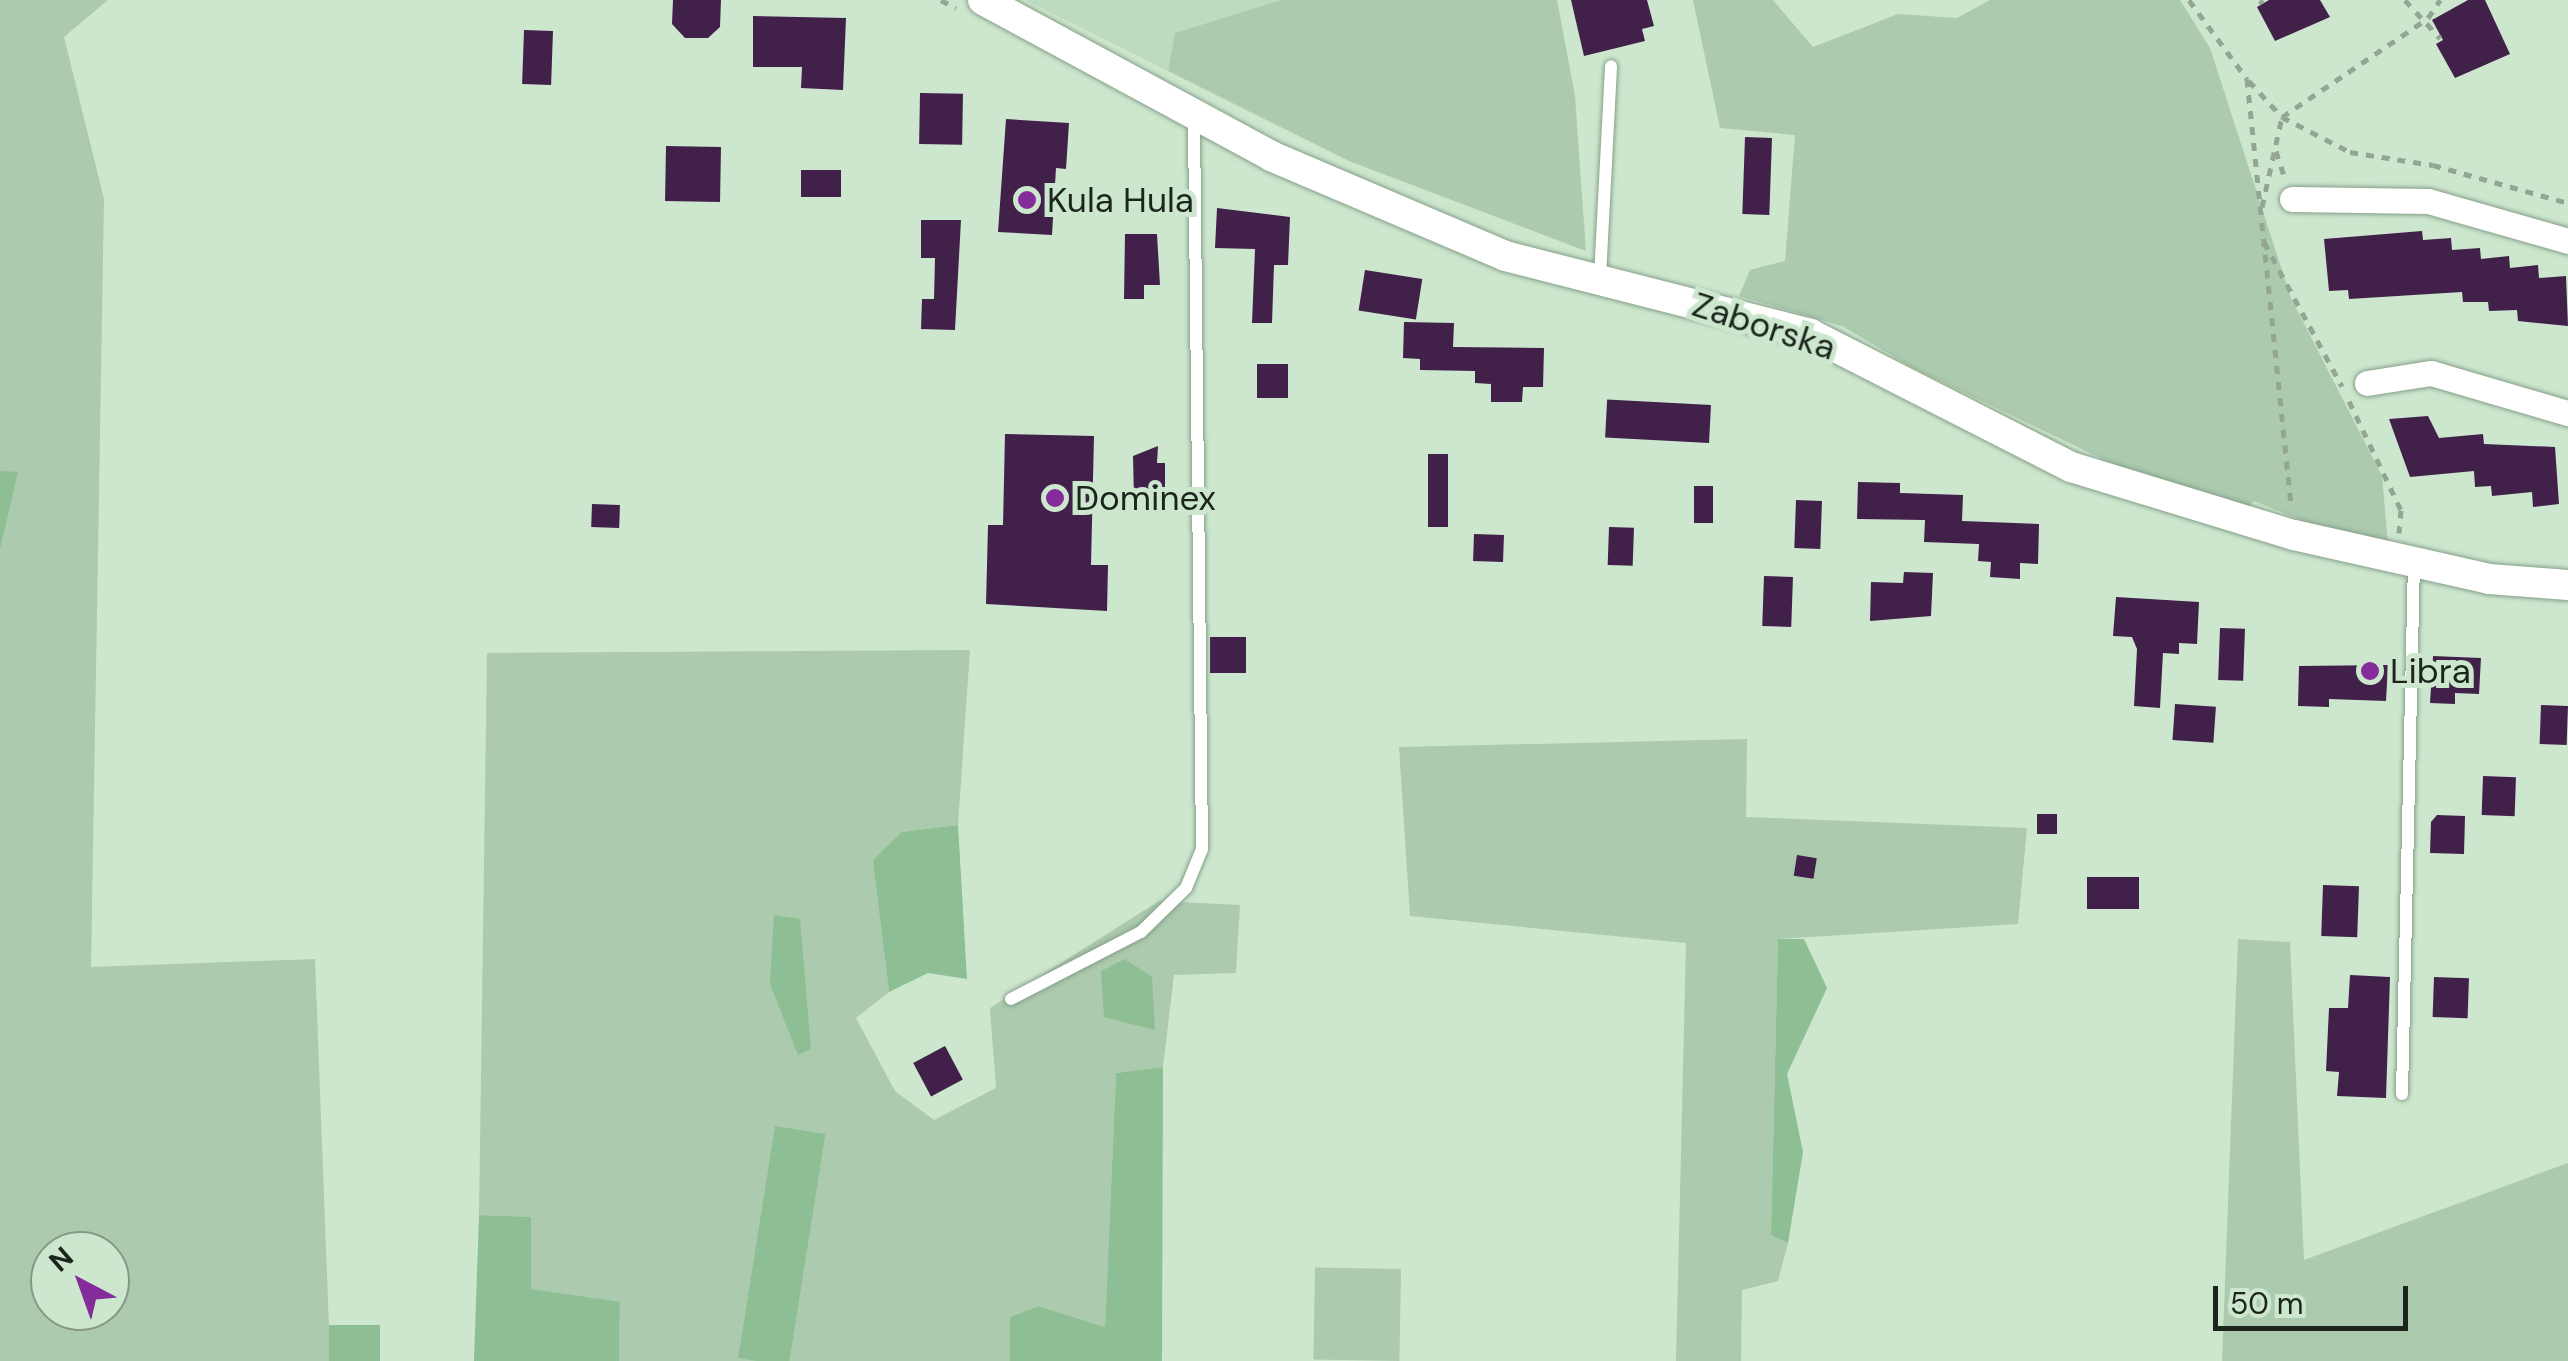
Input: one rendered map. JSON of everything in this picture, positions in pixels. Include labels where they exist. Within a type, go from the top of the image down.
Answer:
[{"type":"street","name":"Zaborska","points":[[983,0],[1271,156],[1505,256],[1600,277],[1810,334],[2070,467],[2294,535],[2489,579],[2568,585]]},
{"type":"street","points":[[2292,199],[2428,201],[2568,242]]},
{"type":"street","points":[[2368,383],[2431,372],[2568,413]]},
{"type":"lane","points":[[1600,277],[1611,66]]},
{"type":"lane","points":[[1011,999],[1140,932],[1186,888],[1202,849],[1194,114]]},
{"type":"lane","points":[[2402,1094],[2405,559]]},
{"type":"path","points":[[2189,0],[2247,79],[2282,117],[2350,152],[2433,165],[2568,203]]},
{"type":"path","points":[[2405,0],[2428,18],[2440,38]]},
{"type":"path","points":[[2260,215],[2282,117],[2428,18],[2440,0]]},
{"type":"path","points":[[2247,79],[2294,535]]},
{"type":"path","points":[[2262,238],[2401,510],[2405,559]]},
{"type":"shaded area","points":[[0,0],[108,0],[64,37],[104,199],[91,967],[315,959],[329,1328],[380,1325],[380,1361],[0,1361]]},
{"type":"shaded area","points":[[1025,0],[1281,0],[1175,33],[1168,71]]},
{"type":"shaded area","points":[[1281,0],[1557,0],[1575,96],[1586,251],[1349,161],[1168,71],[1175,33]]},
{"type":"shaded area","points":[[1693,0],[1773,0],[1813,47],[1898,14],[1957,18],[1990,0],[2180,0],[2210,48],[2291,298],[2382,476],[2388,544],[2328,531],[2254,501],[2246,510],[2136,475],[1913,368],[1842,326],[1739,296],[1750,270],[1785,261],[1795,135],[1720,128]]},
{"type":"shaded area","points":[[0,471],[18,472],[0,549]]},
{"type":"shaded area","points":[[970,650],[958,825],[903,832],[874,860],[889,992],[856,1018],[895,1091],[934,1120],[996,1088],[990,1008],[1159,901],[1240,905],[1236,973],[1174,975],[1163,1067],[1116,1073],[1105,1327],[1038,1306],[1010,1317],[1010,1361],[619,1361],[620,1303],[531,1289],[530,1217],[479,1215],[487,653]]},
{"type":"shaded area","points":[[1747,739],[1746,817],[2027,828],[2018,924],[1778,939],[1771,1234],[1788,1243],[1778,1281],[1742,1290],[1741,1361],[1676,1361],[1686,943],[1410,916],[1399,747]]},
{"type":"shaded area","points":[[958,825],[967,979],[928,973],[889,992],[873,860],[902,832]]},
{"type":"shaded area","points":[[774,915],[800,919],[811,1049],[798,1055],[770,984]]},
{"type":"shaded area","points":[[1778,939],[1804,939],[1827,988],[1787,1074],[1803,1152],[1788,1243],[1771,1235]]},
{"type":"shaded area","points":[[2238,939],[2290,942],[2304,1260],[2568,1163],[2568,1361],[2222,1361]]},
{"type":"shaded area","points":[[1125,959],[1152,977],[1155,1030],[1104,1017],[1101,971]]},
{"type":"shaded area","points":[[1163,1067],[1162,1361],[1010,1361],[1010,1317],[1038,1306],[1105,1327],[1116,1073]]},
{"type":"shaded area","points":[[775,1126],[825,1134],[789,1361],[738,1358]]},
{"type":"shaded area","points":[[479,1215],[531,1217],[531,1289],[620,1302],[619,1361],[474,1361]]},
{"type":"shaded area","points":[[1315,1267],[1401,1269],[1399,1361],[1313,1359]]},
{"type":"shaded area","points":[[329,1325],[380,1325],[380,1361],[329,1361]]},
{"type":"building","points":[[673,0],[721,0],[720,27],[708,38],[685,38],[672,24]]},
{"type":"building","points":[[1571,0],[1647,0],[1654,26],[1642,29],[1645,41],[1584,56]]},
{"type":"building","points":[[2269,0],[2320,0],[2330,17],[2275,41],[2257,7]]},
{"type":"building","points":[[2468,0],[2485,0],[2510,54],[2455,78],[2436,44],[2443,40],[2432,20]]},
{"type":"building","points":[[753,16],[846,18],[843,90],[801,88],[802,67],[753,67]]},
{"type":"building","points":[[524,30],[553,31],[551,85],[522,84]]},
{"type":"building","points":[[920,93],[963,94],[962,145],[919,144]]},
{"type":"building","name":"Kula Hula","points":[[1006,119],[1069,123],[1066,169],[1056,168],[1052,235],[998,232]]},
{"type":"building","points":[[1745,137],[1772,138],[1769,215],[1742,214]]},
{"type":"building","points":[[666,146],[721,147],[720,202],[665,201]]},
{"type":"building","points":[[801,170],[841,170],[841,197],[801,197]]},
{"type":"building","points":[[1217,208],[1290,217],[1288,265],[1274,265],[1272,323],[1252,323],[1255,249],[1215,248]]},
{"type":"building","points":[[921,220],[961,220],[955,330],[921,329],[922,299],[934,299],[935,258],[921,258]]},
{"type":"building","points":[[2422,231],[2423,240],[2451,238],[2452,250],[2480,248],[2481,259],[2509,256],[2510,268],[2538,265],[2539,278],[2566,276],[2568,326],[2518,321],[2517,310],[2489,311],[2488,302],[2463,302],[2462,292],[2349,299],[2348,290],[2329,291],[2324,239]]},
{"type":"building","points":[[1125,234],[1157,234],[1160,285],[1144,285],[1144,299],[1124,299]]},
{"type":"building","points":[[1365,270],[1422,279],[1416,320],[1359,310]]},
{"type":"building","points":[[1404,322],[1454,323],[1453,347],[1544,348],[1543,387],[1523,387],[1522,402],[1491,402],[1491,384],[1475,383],[1475,371],[1420,370],[1420,359],[1403,358]]},
{"type":"building","points":[[1257,364],[1288,364],[1288,398],[1257,398]]},
{"type":"building","points":[[1607,400],[1711,405],[1709,443],[1605,438]]},
{"type":"building","points":[[2428,416],[2439,438],[2483,434],[2484,444],[2555,447],[2559,504],[2533,507],[2532,492],[2492,496],[2491,486],[2475,487],[2474,471],[2410,477],[2389,419]]},
{"type":"building","points":[[1005,434],[1094,436],[1091,565],[1108,565],[1107,611],[986,604],[988,525],[1003,525]]},
{"type":"building","points":[[1158,446],[1157,463],[1165,463],[1165,500],[1134,500],[1133,456]]},
{"type":"building","points":[[1428,454],[1448,454],[1448,527],[1428,527]]},
{"type":"building","points":[[1858,482],[1900,483],[1900,493],[1963,495],[1962,521],[2039,524],[2038,564],[2020,563],[2020,579],[1990,577],[1991,562],[1978,561],[1979,544],[1924,542],[1925,520],[1857,519]]},
{"type":"building","points":[[1694,486],[1713,486],[1713,523],[1694,523]]},
{"type":"building","points":[[1796,500],[1822,501],[1820,549],[1794,548]]},
{"type":"building","points":[[592,504],[620,505],[619,528],[591,527]]},
{"type":"building","points":[[1609,527],[1634,528],[1633,566],[1608,565]]},
{"type":"building","points":[[1474,534],[1504,535],[1503,562],[1473,561]]},
{"type":"building","points":[[1904,572],[1933,573],[1931,616],[1870,621],[1871,582],[1903,583]]},
{"type":"building","points":[[1764,576],[1793,577],[1791,627],[1762,626]]},
{"type":"building","points":[[2116,597],[2199,602],[2197,644],[2179,643],[2179,654],[2163,653],[2160,708],[2134,706],[2137,649],[2132,637],[2113,636]]},
{"type":"building","points":[[2220,628],[2245,629],[2243,681],[2218,680]]},
{"type":"building","points":[[1210,637],[1246,637],[1246,673],[1210,673]]},
{"type":"building","points":[[2433,656],[2481,658],[2479,694],[2455,693],[2455,704],[2430,703]]},
{"type":"building","points":[[2388,665],[2386,701],[2329,699],[2329,707],[2298,706],[2299,666]]},
{"type":"building","points":[[2175,704],[2216,707],[2213,743],[2172,740]]},
{"type":"building","points":[[2541,705],[2568,706],[2567,745],[2540,744]]},
{"type":"building","points":[[2483,776],[2516,777],[2515,816],[2482,815]]},
{"type":"building","points":[[2037,814],[2057,814],[2057,834],[2037,834]]},
{"type":"building","points":[[2437,815],[2465,816],[2464,854],[2430,853],[2431,822]]},
{"type":"building","points":[[1797,855],[1817,858],[1813,879],[1794,876]]},
{"type":"building","points":[[2087,877],[2139,877],[2139,909],[2087,909]]},
{"type":"building","points":[[2323,885],[2359,886],[2357,937],[2321,936]]},
{"type":"building","points":[[2350,975],[2390,977],[2386,1098],[2337,1096],[2339,1072],[2326,1071],[2329,1008],[2348,1008]]},
{"type":"building","points":[[2434,977],[2469,978],[2468,1018],[2433,1017]]},
{"type":"building","points":[[945,1046],[963,1080],[931,1096],[913,1063]]},
{"type":"place","name":"Kula Hula","points":[[1027,200]]},
{"type":"place","name":"Dominex","points":[[1055,498]]},
{"type":"place","name":"Libra","points":[[2370,671]]}]
